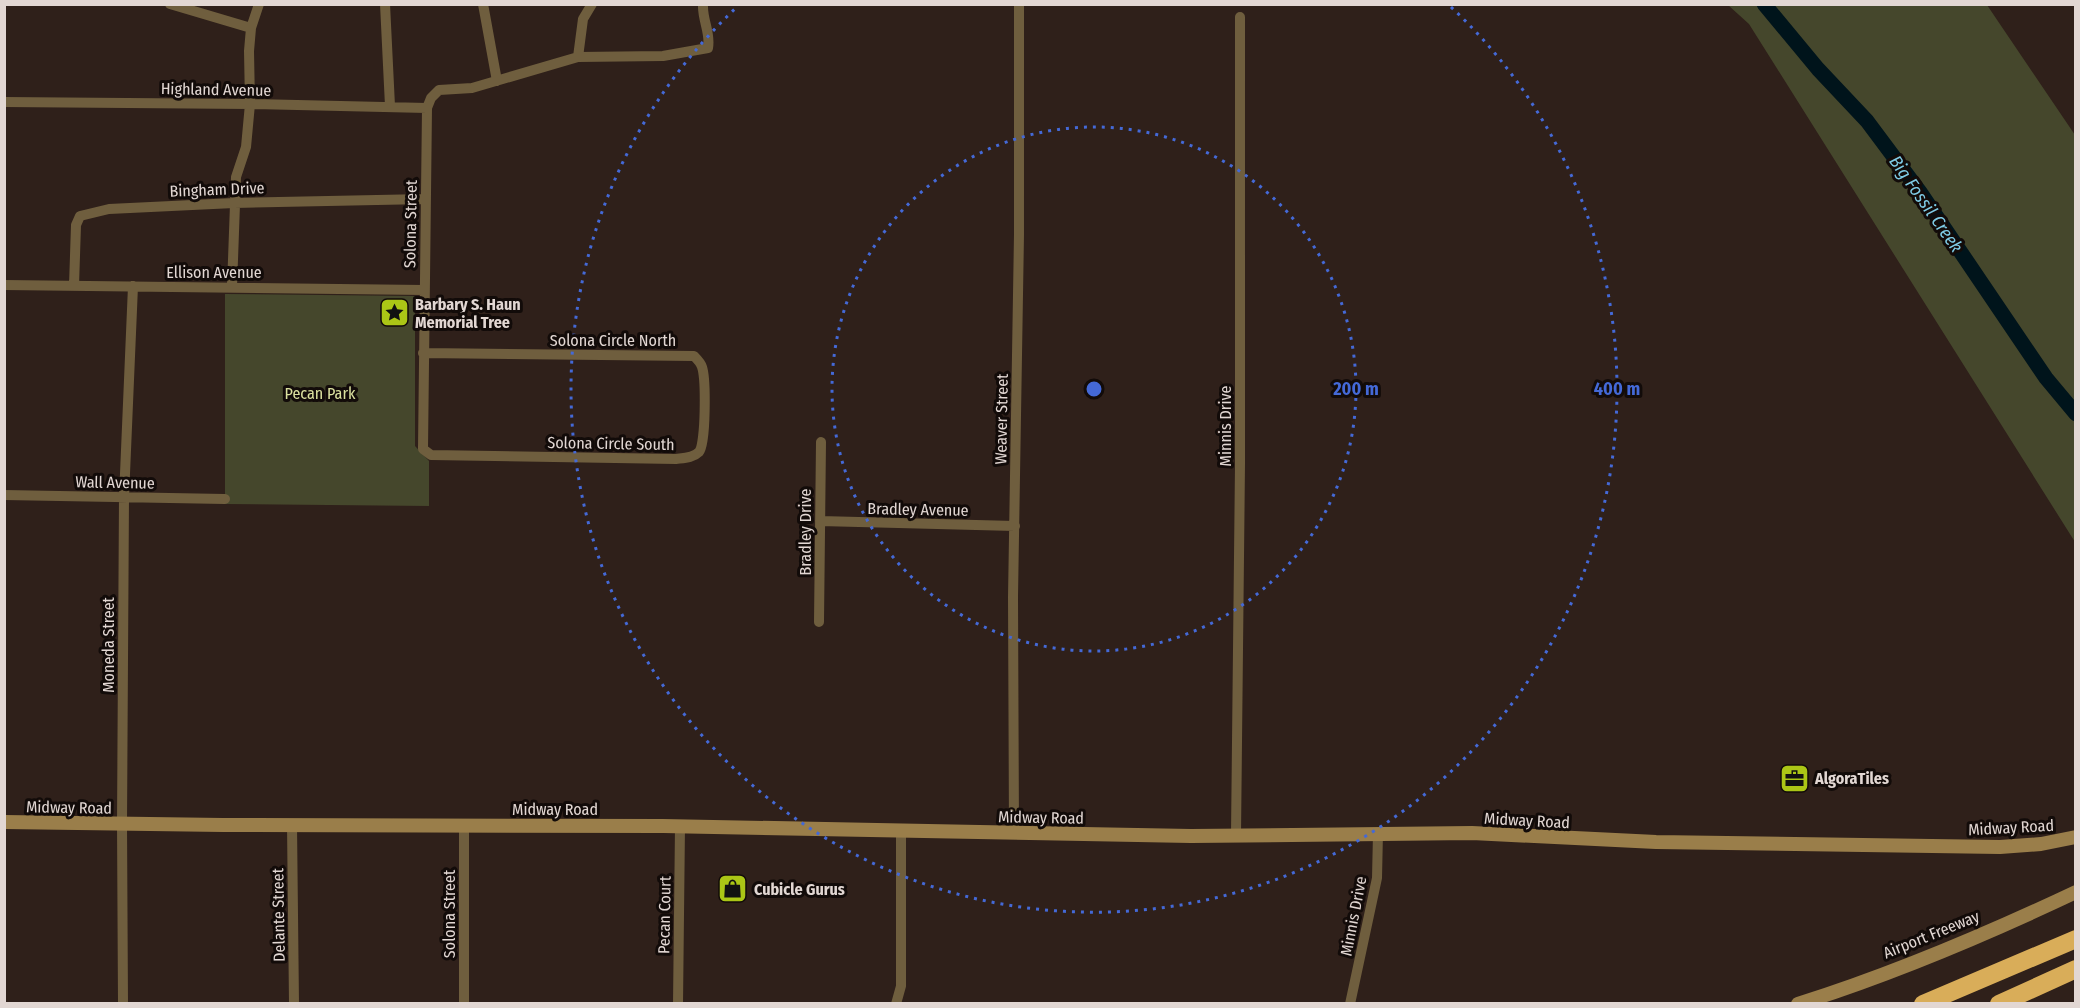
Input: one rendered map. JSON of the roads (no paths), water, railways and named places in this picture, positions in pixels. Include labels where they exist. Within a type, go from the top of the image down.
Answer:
[{"type":"highway","points":[[1923,1004],[2076,939]]},
{"type":"highway","points":[[1999,1004],[2076,969]]},
{"type":"main road","name":"Midway Road","points":[[4,822],[680,826],[1236,836],[1472,833],[1656,842],[2000,847],[2041,844],[2076,837]]},
{"type":"main road","name":"Airport Freeway","points":[[1798,1004],[1880,976],[1963,943],[2076,892]]},
{"type":"street","points":[[170,4],[251,28]]},
{"type":"street","points":[[231,287],[236,177],[246,147],[250,104],[251,28],[259,4]]},
{"type":"street","points":[[386,4],[390,106]]},
{"type":"street","points":[[483,4],[497,81]]},
{"type":"street","points":[[578,57],[583,19],[592,4]]},
{"type":"street","points":[[427,108],[431,98],[440,90],[472,88],[578,57],[663,56],[708,48],[710,40],[702,12],[703,4]]},
{"type":"street","name":"Weaver Street","points":[[1014,833],[1019,4]]},
{"type":"street","name":"Minnis Drive","points":[[1236,836],[1240,472],[1240,17]]},
{"type":"street","name":"Highland Avenue","points":[[4,102],[427,108]]},
{"type":"street","name":"Solona Street","points":[[423,449],[427,108]]},
{"type":"street","name":"Bingham Drive","points":[[74,286],[76,225],[80,216],[109,209],[234,203],[426,199]]},
{"type":"street","name":"Ellison Avenue","points":[[4,285],[424,290]]},
{"type":"street","name":"Moneda Street","points":[[123,1004],[124,497],[133,286]]},
{"type":"street","name":"Solona Circle North","points":[[423,353],[694,356]]},
{"type":"street","name":"Solona Circle South","points":[[423,449],[431,455],[442,456],[687,458],[702,448],[704,436],[702,365],[694,356]]},
{"type":"street","name":"Bradley Drive","points":[[819,622],[821,442]]},
{"type":"street","name":"Wall Avenue","points":[[4,495],[225,499]]},
{"type":"street","name":"Bradley Avenue","points":[[819,521],[1015,526]]},
{"type":"street","name":"Delante Street","points":[[292,825],[294,1004]]},
{"type":"street","name":"Solona Street","points":[[465,825],[465,1004]]},
{"type":"street","name":"Pecan Court","points":[[678,1004],[680,826]]},
{"type":"street","points":[[896,1004],[901,986],[901,830]]},
{"type":"street","name":"Minnis Drive","points":[[1350,1004],[1377,878],[1378,833]]},
{"type":"waterway","name":"Big Fossil Creek","points":[[1764,4],[1818,69],[1867,121],[1920,192],[2046,378],[2076,414]]},
{"type":"place","name":"Barbary S. Haun Memorial Tree","points":[[394,313]]},
{"type":"place","name":"AlgoraTiles","points":[[1794,778]]},
{"type":"place","name":"Cubicle Gurus","points":[[733,889]]},
{"type":"park label","name":"Pecan Park","points":[[320,393]]}]
